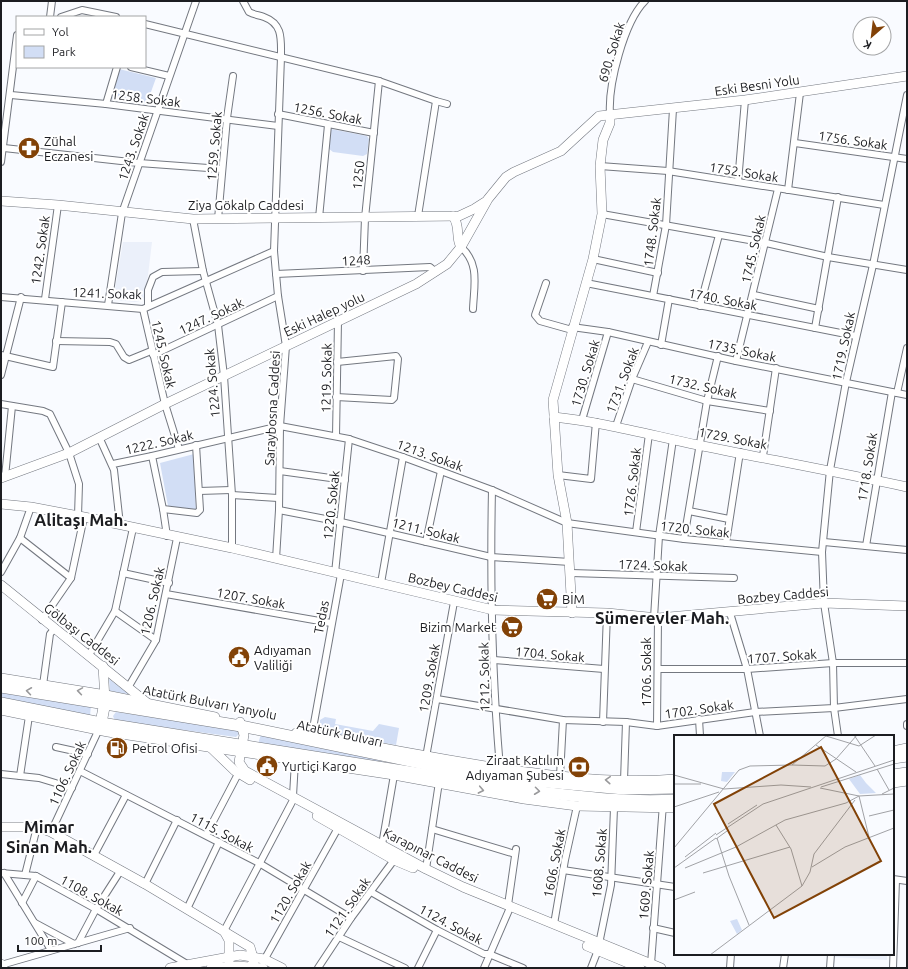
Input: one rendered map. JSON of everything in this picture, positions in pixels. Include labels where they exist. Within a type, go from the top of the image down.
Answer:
[{"type":"highway","name":"Atatürk Bulvarı","points":[[1,686],[105,699],[240,724],[425,764],[524,780],[616,789],[674,788]]},
{"type":"highway","points":[[100,727],[105,699]]},
{"type":"highway","name":"Atatürk Bulvarı","points":[[1,703],[100,727],[523,790],[585,798],[663,805],[674,800]]},
{"type":"highway","points":[[894,758],[907,756]]},
{"type":"highway","points":[[894,775],[907,773]]},
{"type":"street","points":[[50,16],[52,1]]},
{"type":"street","name":"1243. Sokak","points":[[108,305],[122,213],[196,1]]},
{"type":"street","name":"Saraybosna Caddesi","points":[[243,1],[249,12],[266,18],[279,27],[281,56],[274,218],[274,252],[278,296],[286,346],[280,426],[279,510],[276,559]]},
{"type":"street","points":[[632,20],[640,1]]},
{"type":"street","name":"690. Sokak","points":[[610,114],[610,92],[615,69],[632,20],[645,1]]},
{"type":"street","points":[[63,16],[78,10],[85,10],[112,16]]},
{"type":"street","points":[[146,24],[379,81],[447,104]]},
{"type":"street","points":[[1,162],[16,53]]},
{"type":"street","points":[[106,104],[117,68]]},
{"type":"street","points":[[135,68],[169,76]]},
{"type":"street","name":"1259. Sokak","points":[[218,219],[227,118],[233,76]]},
{"type":"street","name":"Eski Besni Yolu","points":[[610,114],[673,109],[800,93],[907,76]]},
{"type":"street","name":"1250","points":[[363,271],[365,218],[379,81]]},
{"type":"street","points":[[788,190],[800,93]]},
{"type":"street","name":"1258. Sokak","points":[[11,95],[227,118],[278,126]]},
{"type":"street","name":"1719. Sokak","points":[[838,735],[834,708],[833,663],[824,603],[822,552],[830,470],[846,382],[873,265],[907,95]]},
{"type":"street","points":[[738,182],[745,100]]},
{"type":"street","points":[[418,216],[436,101]]},
{"type":"street","name":"1748. Sokak","points":[[654,296],[666,225],[668,170],[673,109]]},
{"type":"street","name":"1256. Sokak","points":[[278,114],[374,133]]},
{"type":"street","points":[[572,613],[571,573],[566,523],[558,475],[553,400],[572,328],[586,283],[602,214],[600,166],[603,140],[610,124],[610,114]]},
{"type":"street","name":"Eski Halep yolu","points":[[3,477],[69,453],[165,404],[385,300],[436,272],[447,264],[461,247],[488,199],[506,177],[561,151],[592,121],[599,116],[610,114]]},
{"type":"street","points":[[319,218],[328,125]]},
{"type":"street","name":"1756. Sokak","points":[[795,143],[907,159]]},
{"type":"street","points":[[4,148],[222,169]]},
{"type":"street","name":"1752. Sokak","points":[[600,166],[668,170],[778,189],[838,196],[884,205]]},
{"type":"street","name":"1745. Sokak","points":[[736,361],[754,295],[778,189]]},
{"type":"street","points":[[815,328],[838,196]]},
{"type":"street","name":"Ziya Gökalp Caddesi","points":[[1,202],[58,205],[122,213],[193,219],[218,219],[453,216],[466,214],[488,199]]},
{"type":"street","name":"1242. Sokak","points":[[45,299],[58,205]]},
{"type":"street","points":[[602,214],[766,243],[828,257],[907,270]]},
{"type":"street","points":[[453,216],[459,228],[459,244],[470,255],[473,262],[473,309]]},
{"type":"street","name":"1224. Sokak","points":[[193,219],[203,272],[218,325],[224,376],[227,437],[232,492],[232,548]]},
{"type":"street","points":[[700,306],[719,235]]},
{"type":"street","name":"1241. Sokak","points":[[1,297],[21,297],[62,302],[146,307],[274,252]]},
{"type":"street","points":[[592,259],[658,273]]},
{"type":"street","name":"1248","points":[[276,274],[430,268],[436,272]]},
{"type":"street","name":"1245. Sokak","points":[[179,449],[165,404],[152,353],[146,307],[148,290],[153,277],[162,272],[203,272]]},
{"type":"street","name":"1735. Sokak","points":[[546,283],[536,315],[540,321],[572,328],[608,332],[736,361],[907,395]]},
{"type":"street","name":"1740. Sokak","points":[[586,283],[856,336]]},
{"type":"street","points":[[754,295],[819,309]]},
{"type":"street","name":"1247. Sokak","points":[[56,341],[110,342],[116,344],[121,349],[124,357],[128,360],[152,353],[218,325],[278,296]]},
{"type":"street","points":[[1,375],[3,356],[21,297]]},
{"type":"street","points":[[661,345],[670,299]]},
{"type":"street","points":[[3,356],[53,367],[62,302]]},
{"type":"street","name":"1219. Sokak","points":[[336,436],[338,321]]},
{"type":"street","name":"1730. Sokak","points":[[582,420],[608,332]]},
{"type":"street","name":"1731. Sokak","points":[[616,426],[632,379],[648,342]]},
{"type":"street","name":"1718. Sokak","points":[[866,546],[876,480],[894,393],[907,348]]},
{"type":"street","points":[[336,396],[392,400],[398,359],[396,356],[337,362]]},
{"type":"street","points":[[684,539],[707,401],[718,356]]},
{"type":"street","points":[[763,456],[776,368]]},
{"type":"street","name":"1732. Sokak","points":[[632,379],[707,401],[770,410]]},
{"type":"street","points":[[1,404],[43,411],[50,414],[69,453],[79,484],[81,517],[71,578],[42,620]]},
{"type":"street","points":[[3,477],[12,406]]},
{"type":"street","name":"1729. Sokak","points":[[554,417],[596,422],[699,445],[763,456],[907,487]]},
{"type":"street","points":[[558,475],[591,479],[596,422]]},
{"type":"street","name":"1213. Sokak","points":[[280,426],[349,439],[403,457],[492,490],[566,523]]},
{"type":"street","name":"1222. Sokak","points":[[112,464],[280,426]]},
{"type":"street","name":"1726. Sokak","points":[[636,532],[649,434]]},
{"type":"street","points":[[99,437],[112,464],[118,495],[120,525]]},
{"type":"street","name":"1220. Sokak","points":[[338,573],[349,439]]},
{"type":"street","points":[[656,618],[656,577],[659,536],[673,439]]},
{"type":"street","points":[[163,509],[197,514],[200,509],[196,445]]},
{"type":"street","points":[[726,543],[740,452]]},
{"type":"street","points":[[152,456],[167,536]]},
{"type":"street","points":[[381,583],[403,457]]},
{"type":"street","points":[[280,471],[345,480]]},
{"type":"street","points":[[426,542],[441,471]]},
{"type":"street","name":"1212. Sokak","points":[[492,490],[491,557],[495,708],[500,768]]},
{"type":"street","points":[[199,491],[232,492],[278,498]]},
{"type":"street","name":"Bozbey Caddesi","points":[[1,504],[31,507],[167,536],[232,548],[381,583],[454,602],[493,610],[607,613],[656,618],[730,613],[824,603],[907,606]]},
{"type":"street","points":[[1,572],[20,538],[31,507]]},
{"type":"street","name":"1211. Sokak","points":[[279,510],[341,522],[491,557],[570,562]]},
{"type":"street","points":[[689,511],[729,519]]},
{"type":"street","name":"1720. Sokak","points":[[566,523],[684,539],[822,552]]},
{"type":"street","points":[[89,655],[115,611],[133,528]]},
{"type":"street","points":[[20,538],[71,578]]},
{"type":"street","name":"1206. Sokak","points":[[129,686],[156,640],[177,538]]},
{"type":"street","points":[[824,542],[907,550]]},
{"type":"street","points":[[123,573],[168,583]]},
{"type":"street","name":"Tedas","points":[[312,734],[338,573]]},
{"type":"street","name":"1724. Sokak","points":[[571,573],[656,577],[734,578]]},
{"type":"street","name":"Gölbaşı Caddesi","points":[[1,585],[42,620],[129,686],[147,703]]},
{"type":"street","name":"1207. Sokak","points":[[166,594],[331,623]]},
{"type":"street","name":"1209. Sokak","points":[[426,757],[454,602]]},
{"type":"street","points":[[115,611],[156,640]]},
{"type":"street","points":[[603,722],[607,613]]},
{"type":"street","points":[[730,613],[747,669],[760,735]]},
{"type":"street","name":"1706. Sokak","points":[[656,618],[658,669],[657,726]]},
{"type":"street","points":[[43,685],[50,634],[54,629]]},
{"type":"street","name":"1704. Sokak","points":[[494,660],[604,669]]},
{"type":"street","name":"1707. Sokak","points":[[658,669],[747,669],[833,663],[907,663]]},
{"type":"street","points":[[103,666],[105,699]]},
{"type":"street","name":"Atatürk Bulvarı Yanyolu","points":[[1,678],[43,685],[105,699],[147,703],[240,724],[300,734],[312,734],[426,757],[560,776],[624,781],[674,780]]},
{"type":"street","name":"1702. Sokak","points":[[437,699],[564,720],[626,722],[657,726],[755,712],[834,708],[907,698]]},
{"type":"street","points":[[1,710],[100,727]]},
{"type":"street","points":[[20,776],[29,716]]},
{"type":"street","points":[[699,719],[700,735]]},
{"type":"street","points":[[560,776],[564,720]]},
{"type":"street","points":[[624,781],[626,722]]},
{"type":"street","name":"Karapınar Caddesi","points":[[240,724],[244,734],[240,763],[243,770],[293,799],[338,828],[394,860],[599,947],[661,968]]},
{"type":"street","name":"1106. Sokak","points":[[51,832],[100,727]]},
{"type":"street","name":"Karapınar Caddesi","points":[[206,743],[238,774],[293,799],[426,869],[508,908],[554,924],[634,967]]},
{"type":"street","points":[[56,746],[88,754]]},
{"type":"street","points":[[242,748],[295,761],[440,782],[524,798],[577,806],[614,808],[663,805],[674,808]]},
{"type":"street","points":[[894,751],[907,748]]},
{"type":"street","points":[[224,931],[258,863],[293,799],[295,761]]},
{"type":"street","name":"1115. Sokak","points":[[80,771],[258,863],[351,918]]},
{"type":"street","points":[[1,774],[39,778],[72,788]]},
{"type":"street","points":[[206,835],[238,774]]},
{"type":"street","points":[[382,845],[394,775]]},
{"type":"street","points":[[894,783],[907,781]]},
{"type":"street","points":[[426,869],[440,782]]},
{"type":"street","points":[[94,855],[126,795]]},
{"type":"street","name":"1609. Sokak","points":[[651,964],[663,805]]},
{"type":"street","name":"1606. Sokak","points":[[554,924],[563,870],[577,806]]},
{"type":"street","name":"1608. Sokak","points":[[591,968],[599,947],[612,877],[614,808]]},
{"type":"street","points":[[145,884],[177,820]]},
{"type":"street","points":[[1,827],[37,827],[51,832],[121,870],[250,947],[254,956],[263,965]]},
{"type":"street","points":[[26,875],[37,827]]},
{"type":"street","name":"1120. Sokak","points":[[263,965],[338,828]]},
{"type":"street","points":[[432,829],[516,851],[508,908],[484,968]]},
{"type":"street","points":[[187,909],[219,842]]},
{"type":"street","name":"1121. Sokak","points":[[318,968],[351,918],[394,860]]},
{"type":"street","points":[[76,944],[121,870]]},
{"type":"street","points":[[563,870],[674,887]]},
{"type":"street","points":[[2,873],[22,902],[51,950]]},
{"type":"street","name":"1108. Sokak","points":[[2,873],[36,876],[130,928],[187,964]]},
{"type":"street","points":[[22,902],[36,876]]},
{"type":"street","points":[[894,924],[895,879],[907,881]]},
{"type":"street","name":"1124. Sokak","points":[[371,892],[437,930],[484,954],[489,954],[522,968]]},
{"type":"street","points":[[35,923],[76,944]]},
{"type":"street","points":[[3,968],[1,964],[130,928]]},
{"type":"street","points":[[653,928],[674,933]]},
{"type":"street","points":[[418,968],[437,930]]},
{"type":"street","points":[[224,931],[229,940],[233,964]]},
{"type":"street","points":[[339,937],[405,968]]},
{"type":"street","points":[[730,968],[731,955]]},
{"type":"street","points":[[783,968],[784,955]]},
{"type":"street","points":[[830,968],[831,955]]},
{"type":"street","points":[[893,955],[893,968]]},
{"type":"street","points":[[211,968],[233,964],[254,956]]},
{"type":"street","points":[[251,966],[254,961],[254,956]]},
{"type":"street","points":[[170,968],[187,964],[233,964],[251,966],[263,965],[282,968]]},
{"type":"shaded area","points":[[123,242],[152,242],[145,300],[135,302],[113,300]]},
{"type":"shaded area","points":[[834,955],[887,955],[887,960],[834,957]]},
{"type":"green space","points":[[119,69],[156,78],[147,103],[109,99]]},
{"type":"green space","points":[[331,129],[367,136],[369,139],[367,154],[363,156],[333,152],[328,148]]},
{"type":"green space","points":[[194,454],[196,511],[168,506],[160,463]]},
{"type":"green space","points":[[109,679],[128,693],[128,694],[110,691]]},
{"type":"green space","points":[[1,689],[91,705],[90,716],[1,697]]},
{"type":"green space","points":[[116,712],[237,729],[239,734],[236,737],[115,721],[113,716]]},
{"type":"green space","points":[[325,717],[336,719],[335,724],[373,731],[379,724],[399,728],[396,745],[329,733],[320,725],[320,720]]},
{"type":"green space","points":[[261,734],[382,761],[382,764],[330,754],[258,744]]},
{"type":"place","name":"Zühal Eczanesi","points":[[29,148]]},
{"type":"place","name":"BİM","points":[[547,599]]},
{"type":"place","name":"Bizim Market","points":[[512,627]]},
{"type":"place","name":"Adıyaman Valiliği","points":[[239,657]]},
{"type":"place","name":"Petrol Ofisi","points":[[117,748]]},
{"type":"place","name":"Yurtiçi Kargo","points":[[267,766]]},
{"type":"place","name":"Ziraat Katılım Adıyaman Şubesi","points":[[579,767]]},
{"type":"district","name":"Alitaşı Mah.","points":[[81,519]]},
{"type":"district","name":"Sümerevler Mah.","points":[[662,617]]},
{"type":"district","name":"Mimar Sinan Mah.","points":[[49,836]]}]
